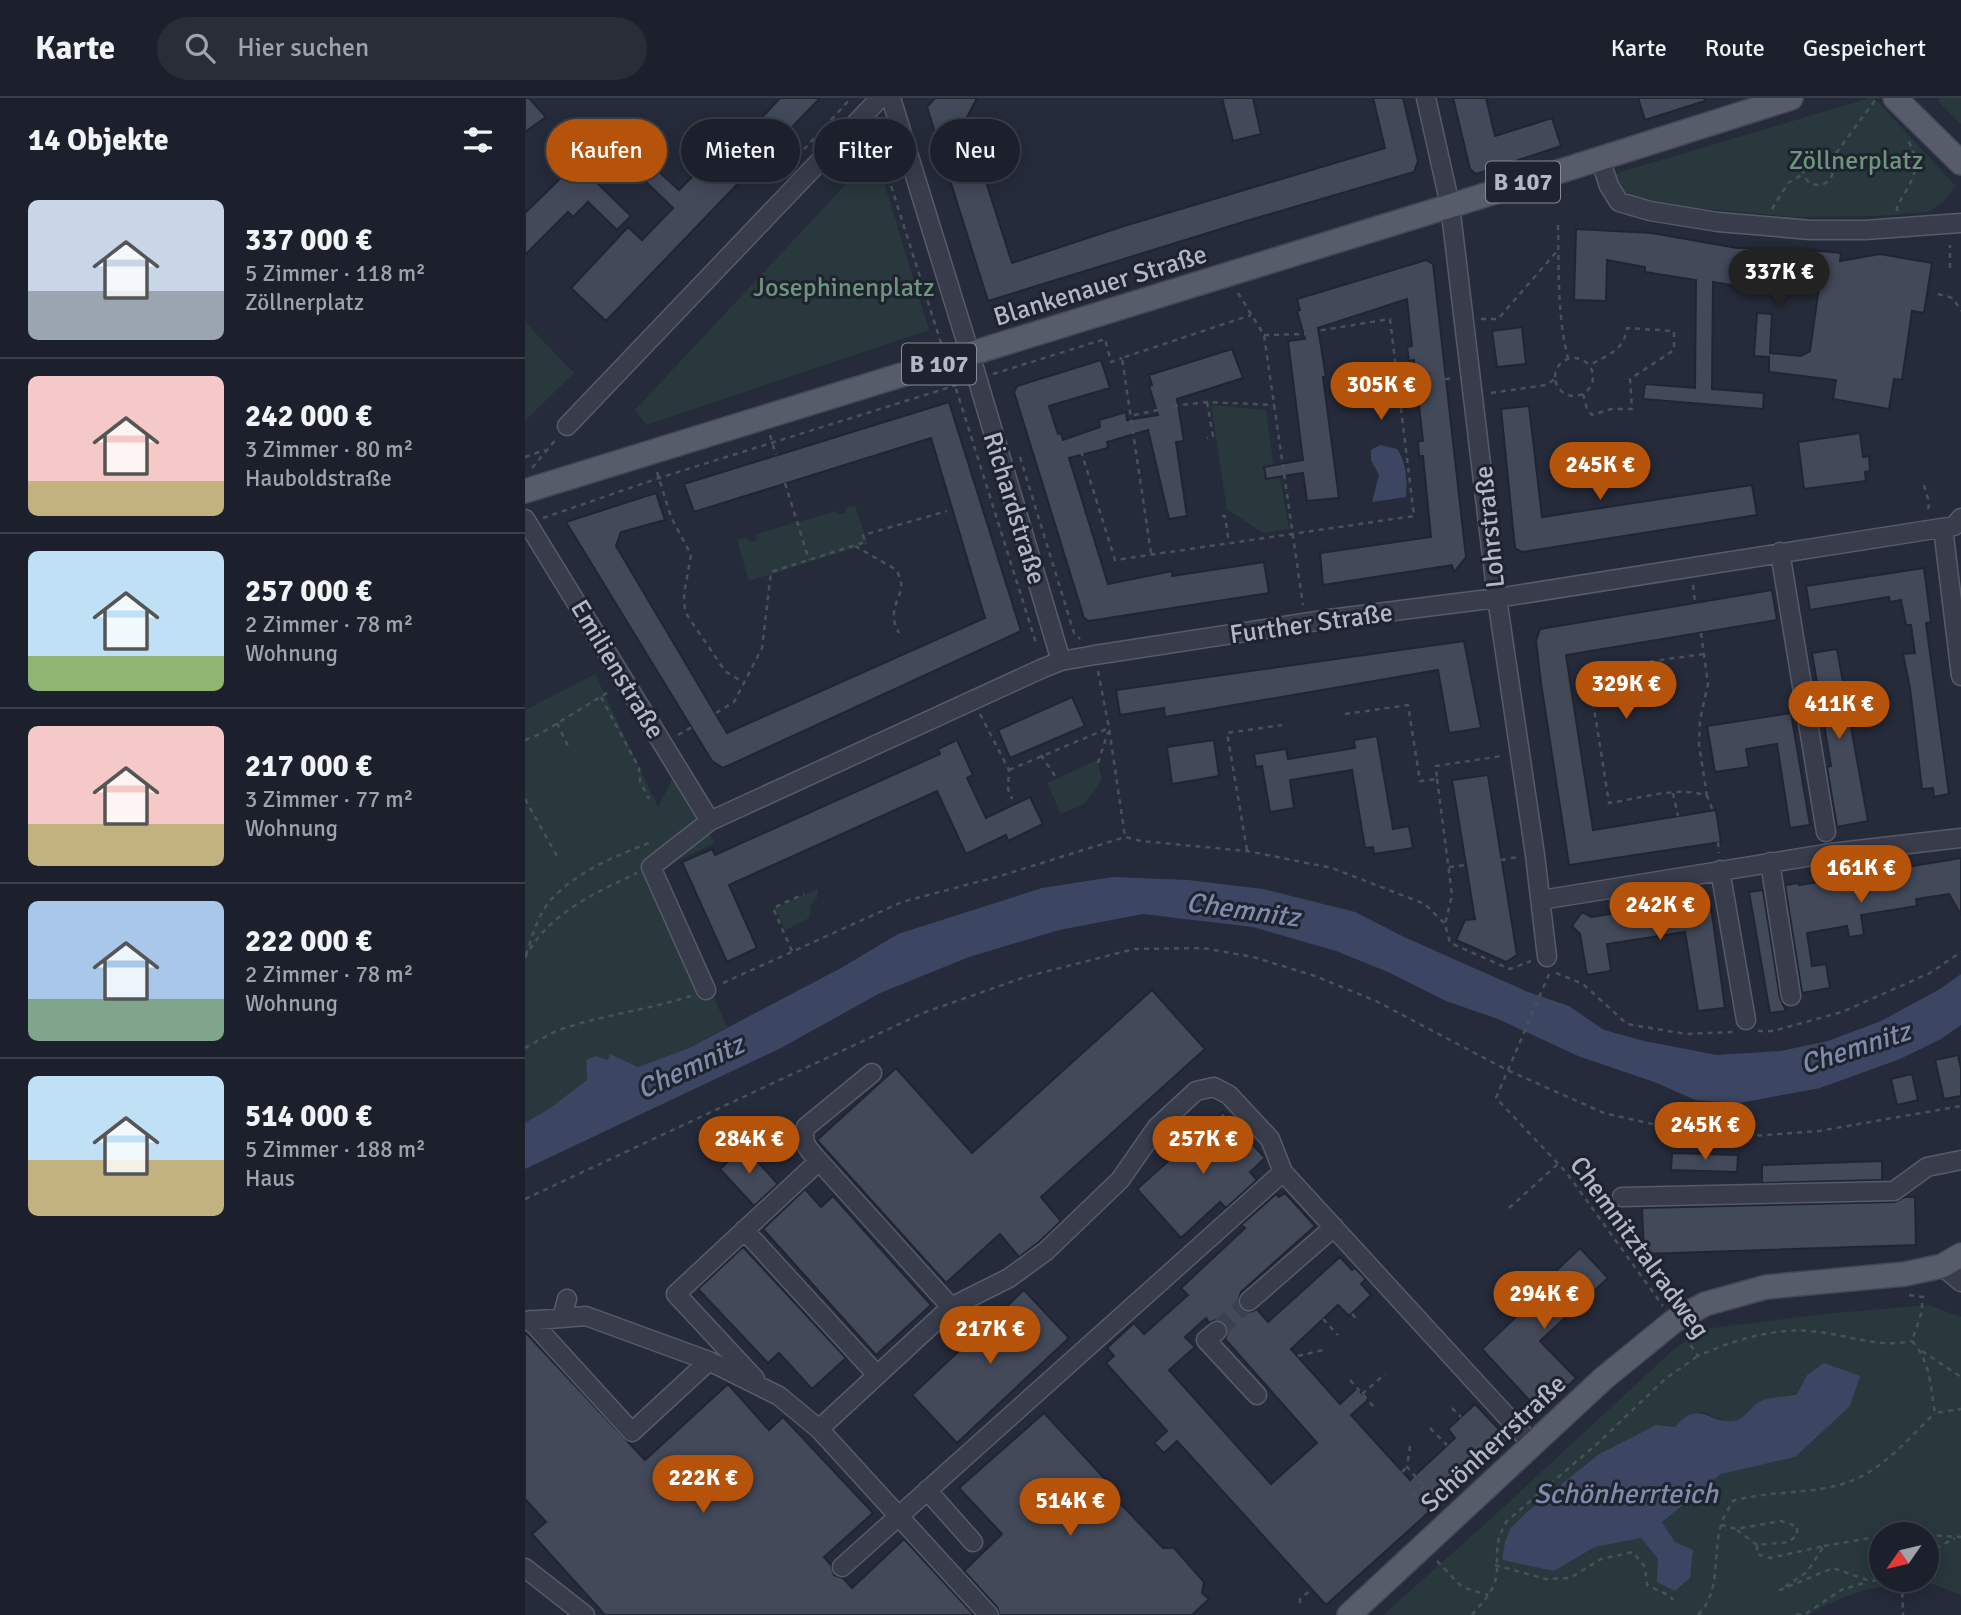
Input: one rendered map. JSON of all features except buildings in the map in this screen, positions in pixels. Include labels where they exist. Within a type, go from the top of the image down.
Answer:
[{"type":"main road","name":"B 107","points":[[1450,205],[1791,98]]},
{"type":"main road","points":[[1895,98],[1961,163]]},
{"type":"main road","name":"Blankenauer Straße","points":[[525,491],[1450,205]]},
{"type":"main road","name":"Schönherrstraße","points":[[1349,1615],[1604,1378],[1674,1321],[1705,1304],[1766,1287],[1898,1275],[1951,1261]]},
{"type":"street","points":[[567,426],[880,98]]},
{"type":"street","points":[[891,98],[970,354]]},
{"type":"street","name":"Lohrstraße","points":[[1426,98],[1450,205],[1497,598],[1541,900],[1543,962]]},
{"type":"street","points":[[1600,158],[1609,186],[1619,202],[1650,211],[1718,222],[1838,231],[1961,223]]},
{"type":"street","name":"Richardstraße","points":[[970,354],[1061,661]]},
{"type":"street","points":[[1961,517],[1954,526],[1935,529],[1961,676]]},
{"type":"street","name":"Emilienstraße","points":[[528,522],[710,821]]},
{"type":"street","name":"Further Straße","points":[[651,867],[710,821],[972,698],[1061,661],[1305,623],[1497,598],[1935,529]]},
{"type":"street","points":[[1780,552],[1826,832]]},
{"type":"street","points":[[1541,900],[1770,862],[1961,838]]},
{"type":"street","points":[[1770,862],[1791,996]]},
{"type":"street","points":[[651,867],[706,990]]},
{"type":"street","points":[[1720,870],[1746,1020]]},
{"type":"street","points":[[872,1073],[806,1127],[803,1139],[819,1161],[951,1307]]},
{"type":"street","points":[[818,1429],[951,1307],[1009,1278],[1047,1251],[1120,1180],[1157,1127],[1196,1091],[1214,1087],[1229,1095],[1270,1139],[1283,1172],[1532,1444]]},
{"type":"street","points":[[1622,1197],[1894,1191],[1927,1167],[1961,1160]]},
{"type":"street","points":[[764,1388],[676,1294],[819,1161]]},
{"type":"street","points":[[842,1567],[1283,1172]]},
{"type":"street","points":[[1249,1301],[1334,1227]]},
{"type":"street","points":[[744,1230],[877,1375]]},
{"type":"street","name":"Schönherrstraße","points":[[1951,1261],[1961,1282]]},
{"type":"street","points":[[562,1318],[567,1299]]},
{"type":"street","points":[[527,1320],[586,1316],[709,1361],[791,1404],[818,1429],[989,1615]]},
{"type":"street","points":[[527,1320],[632,1432],[709,1361]]},
{"type":"street","points":[[1217,1331],[1206,1340],[1257,1395]]},
{"type":"street","points":[[927,1490],[973,1542]]},
{"type":"street","points":[[525,1569],[585,1615]]},
{"type":"path","points":[[1830,161],[1877,98]]},
{"type":"path","points":[[866,113],[876,135],[955,386]]},
{"type":"path","points":[[1900,228],[1897,206],[1916,172],[1914,152],[1903,128],[1914,117]]},
{"type":"path","points":[[1821,155],[1830,161],[1833,173],[1824,184],[1813,185],[1803,174],[1804,165],[1810,157],[1821,155]]},
{"type":"path","points":[[1762,226],[1787,183],[1803,174]]},
{"type":"path","points":[[1558,225],[1558,288],[1563,339],[1569,358]]},
{"type":"path","points":[[1950,245],[1950,268]]},
{"type":"path","points":[[1465,320],[1499,319],[1558,250]]},
{"type":"path","points":[[1227,275],[1264,335],[1305,623]]},
{"type":"path","points":[[1938,294],[1953,298],[1961,311]]},
{"type":"path","points":[[528,522],[659,478],[1105,339],[1111,362],[1251,315]]},
{"type":"path","points":[[1081,451],[1115,560],[1414,516],[1390,319],[1317,331]]},
{"type":"path","points":[[1583,394],[1587,409],[1592,415],[1611,409],[1632,409],[1630,379],[1674,350],[1674,331],[1627,328],[1626,337],[1619,349],[1590,365]]},
{"type":"path","points":[[1264,335],[1305,334]]},
{"type":"path","points":[[1122,358],[1151,555]]},
{"type":"path","points":[[1569,358],[1581,359],[1590,365],[1594,380],[1592,386],[1583,394],[1571,396],[1557,386],[1555,379],[1558,366],[1569,358]]},
{"type":"path","points":[[1474,396],[1546,385],[1555,379]]},
{"type":"path","points":[[1398,385],[1416,382]]},
{"type":"path","points":[[1173,406],[1207,402],[1275,405]]},
{"type":"path","points":[[1207,402],[1213,436],[1207,438]]},
{"type":"path","points":[[1132,415],[1158,410]]},
{"type":"path","points":[[525,476],[567,426]]},
{"type":"path","points":[[525,457],[548,449]]},
{"type":"path","points":[[1018,451],[1074,633],[1094,655],[1109,728],[1125,837]]},
{"type":"path","points":[[651,452],[671,517],[691,555],[684,594],[685,612],[725,671],[744,683]]},
{"type":"path","points":[[785,483],[809,560]]},
{"type":"path","points":[[1924,485],[1935,529]]},
{"type":"path","points":[[716,713],[734,702],[764,641],[771,572],[865,542],[863,535],[947,511]]},
{"type":"path","points":[[1221,516],[1225,516],[1229,543]]},
{"type":"path","points":[[855,546],[895,569],[899,575],[901,592],[893,613],[899,633]]},
{"type":"path","points":[[1701,633],[1708,684],[1699,720],[1699,744],[1707,796],[1713,811]]},
{"type":"path","points":[[1704,654],[1588,670],[1609,803],[1673,793],[1696,792],[1707,796]]},
{"type":"path","points":[[525,740],[625,682]]},
{"type":"path","points":[[601,697],[639,768],[640,781],[649,799]]},
{"type":"path","points":[[972,698],[1009,770],[1008,789],[1012,799]]},
{"type":"path","points":[[1345,714],[1408,705],[1420,781],[1437,779]]},
{"type":"path","points":[[557,723],[568,746]]},
{"type":"path","points":[[1247,850],[1227,733],[1282,725]]},
{"type":"path","points":[[1009,770],[1109,728]]},
{"type":"path","points":[[1098,763],[1109,728]]},
{"type":"path","points":[[1507,1070],[1545,982],[1543,962],[1510,969],[1450,943],[1445,924],[1452,895],[1436,766],[1519,753]]},
{"type":"path","points":[[1041,755],[1057,779]]},
{"type":"path","points":[[1673,793],[1678,816]]},
{"type":"path","points":[[525,799],[558,858]]},
{"type":"path","points":[[525,1048],[556,1031],[599,1018],[654,1007],[706,990],[902,902],[1000,876],[1125,837],[1142,841],[1247,850],[1332,868],[1425,904],[1445,924]]},
{"type":"path","points":[[526,957],[536,924],[549,903],[566,886],[613,859],[655,841]]},
{"type":"path","points":[[1449,867],[1466,865]]},
{"type":"path","points":[[526,957],[548,926],[568,910],[651,867]]},
{"type":"path","points":[[792,951],[773,908],[803,894]]},
{"type":"path","points":[[525,1199],[923,1013],[1025,977],[1135,949],[1203,948],[1253,957],[1315,976],[1376,1001],[1507,1070],[1604,1113],[1670,1128],[1752,1136],[1819,1130],[1961,1106]]},
{"type":"path","name":"Chemnitztalradweg","points":[[1507,1070],[1496,1098],[1558,1164],[1618,1241],[1698,1356],[1741,1340],[1808,1330],[1877,1343],[1900,1344],[1912,1341]]},
{"type":"path","points":[[1509,1208],[1558,1164]]},
{"type":"path","points":[[1898,1275],[1908,1294],[1923,1297],[1921,1314],[1912,1341],[1919,1349],[1961,1377]]},
{"type":"path","points":[[1352,1314],[1356,1318]]},
{"type":"path","points":[[1323,1319],[1338,1335]]},
{"type":"path","points":[[1919,1349],[1932,1381],[1935,1413]]},
{"type":"path","points":[[1298,1356],[1322,1350]]},
{"type":"path","points":[[1472,1615],[1488,1595],[1496,1577],[1499,1535],[1507,1521],[1598,1443],[1665,1379],[1698,1356]]},
{"type":"path","points":[[1362,1394],[1385,1374]]},
{"type":"path","points":[[1350,1380],[1374,1407]]},
{"type":"path","points":[[1452,1408],[1461,1417]]},
{"type":"path","points":[[1698,1615],[1713,1589],[1721,1525],[1733,1500],[1754,1494],[1826,1487],[1857,1479],[1893,1454],[1935,1413],[1961,1409]]},
{"type":"path","points":[[1430,1428],[1447,1445]]},
{"type":"path","points":[[1402,1472],[1407,1467],[1410,1446]]},
{"type":"path","points":[[1407,1467],[1431,1494],[1437,1488]]},
{"type":"path","points":[[1413,1496],[1424,1486]]},
{"type":"path","points":[[1721,1525],[1736,1529],[1757,1545],[1789,1542],[1797,1535],[1797,1526],[1781,1521],[1736,1529]]},
{"type":"path","points":[[1939,1536],[1959,1537]]},
{"type":"path","points":[[1939,1547],[1959,1537]]},
{"type":"path","points":[[1757,1545],[1757,1554],[1770,1558],[1869,1538]]},
{"type":"path","points":[[1824,1546],[1807,1572],[1780,1590],[1833,1568],[1869,1581]]},
{"type":"path","points":[[1495,1565],[1546,1579],[1570,1578],[1601,1559],[1633,1552],[1645,1567],[1647,1585],[1673,1600]]},
{"type":"path","points":[[1439,1564],[1462,1587],[1488,1595]]},
{"type":"path","points":[[1796,1615],[1813,1609],[1841,1590],[1869,1581]]},
{"type":"path","points":[[1300,1603],[1300,1599],[1312,1589]]},
{"type":"path","points":[[1902,1592],[1903,1615]]},
{"type":"green space","name":"Zöllnerplatz","points":[[1874,98],[1956,186],[1944,201],[1928,212],[1794,217],[1673,206],[1628,198],[1619,193],[1610,175]]},
{"type":"green space","points":[[1940,98],[1961,98],[1961,124],[1938,101]]},
{"type":"green space","name":"Josephinenplatz","points":[[848,182],[884,182],[929,330],[646,425],[635,410]]},
{"type":"green space","points":[[525,322],[574,373],[525,421]]},
{"type":"green space","points":[[1211,405],[1266,410],[1275,478],[1280,478],[1289,529],[1263,533],[1227,509]]},
{"type":"green space","points":[[855,505],[868,544],[749,581],[737,540],[747,537],[750,542],[757,540],[756,534],[836,511],[838,515],[846,513],[845,508]]},
{"type":"green space","points":[[595,674],[658,807],[675,774],[715,843],[657,870],[727,1027],[689,1048],[638,1067],[611,1055],[608,1060],[595,1056],[586,1060],[587,1080],[525,1123],[525,710]]},
{"type":"green space","points":[[1097,760],[1102,780],[1085,803],[1061,814],[1047,783]]},
{"type":"green space","points":[[818,889],[809,918],[785,930],[775,908]]},
{"type":"green space","points":[[1929,1305],[1961,1317],[1961,1595],[1939,1587],[1939,1522],[1869,1522],[1869,1590],[1836,1600],[1809,1615],[1383,1615],[1673,1350],[1704,1329],[1823,1314]],"holes":[[[1807,1375],[1795,1457],[1721,1474],[1662,1522],[1675,1542],[1658,1559],[1641,1538],[1595,1547],[1554,1571],[1502,1560],[1527,1512],[1599,1454],[1656,1425],[1676,1427],[1701,1412],[1726,1421],[1738,1421],[1759,1402],[1797,1394]]]},
{"type":"water","points":[[1380,445],[1397,449],[1403,460],[1406,497],[1372,502],[1379,475],[1371,460],[1371,450]]},
{"type":"water","name":"Chemnitz","points":[[1113,877],[1188,880],[1263,889],[1355,912],[1404,937],[1528,992],[1569,1006],[1604,1030],[1717,1055],[1781,1051],[1828,1041],[1881,1021],[1940,989],[1961,974],[1961,1025],[1941,1039],[1900,1059],[1820,1088],[1739,1103],[1695,1100],[1657,1083],[1578,1056],[1498,1019],[1446,1001],[1388,972],[1336,951],[1253,927],[1143,914],[1059,930],[969,957],[880,993],[781,1048],[525,1169],[525,1123],[587,1080],[586,1060],[595,1056],[608,1060],[610,1054],[638,1067],[689,1048],[841,968],[898,934],[1042,888]]},
{"type":"water","name":"Schönherrteich","points":[[1824,1363],[1860,1376],[1850,1406],[1795,1457],[1721,1474],[1662,1522],[1675,1542],[1693,1550],[1690,1578],[1675,1591],[1657,1582],[1658,1559],[1641,1538],[1595,1547],[1554,1571],[1502,1560],[1510,1529],[1599,1454],[1656,1425],[1675,1427],[1691,1414],[1704,1414],[1725,1421],[1738,1420],[1763,1400],[1797,1394],[1807,1375]]},
{"type":"tunnel","points":[[1217,1331],[1249,1301]]}]
